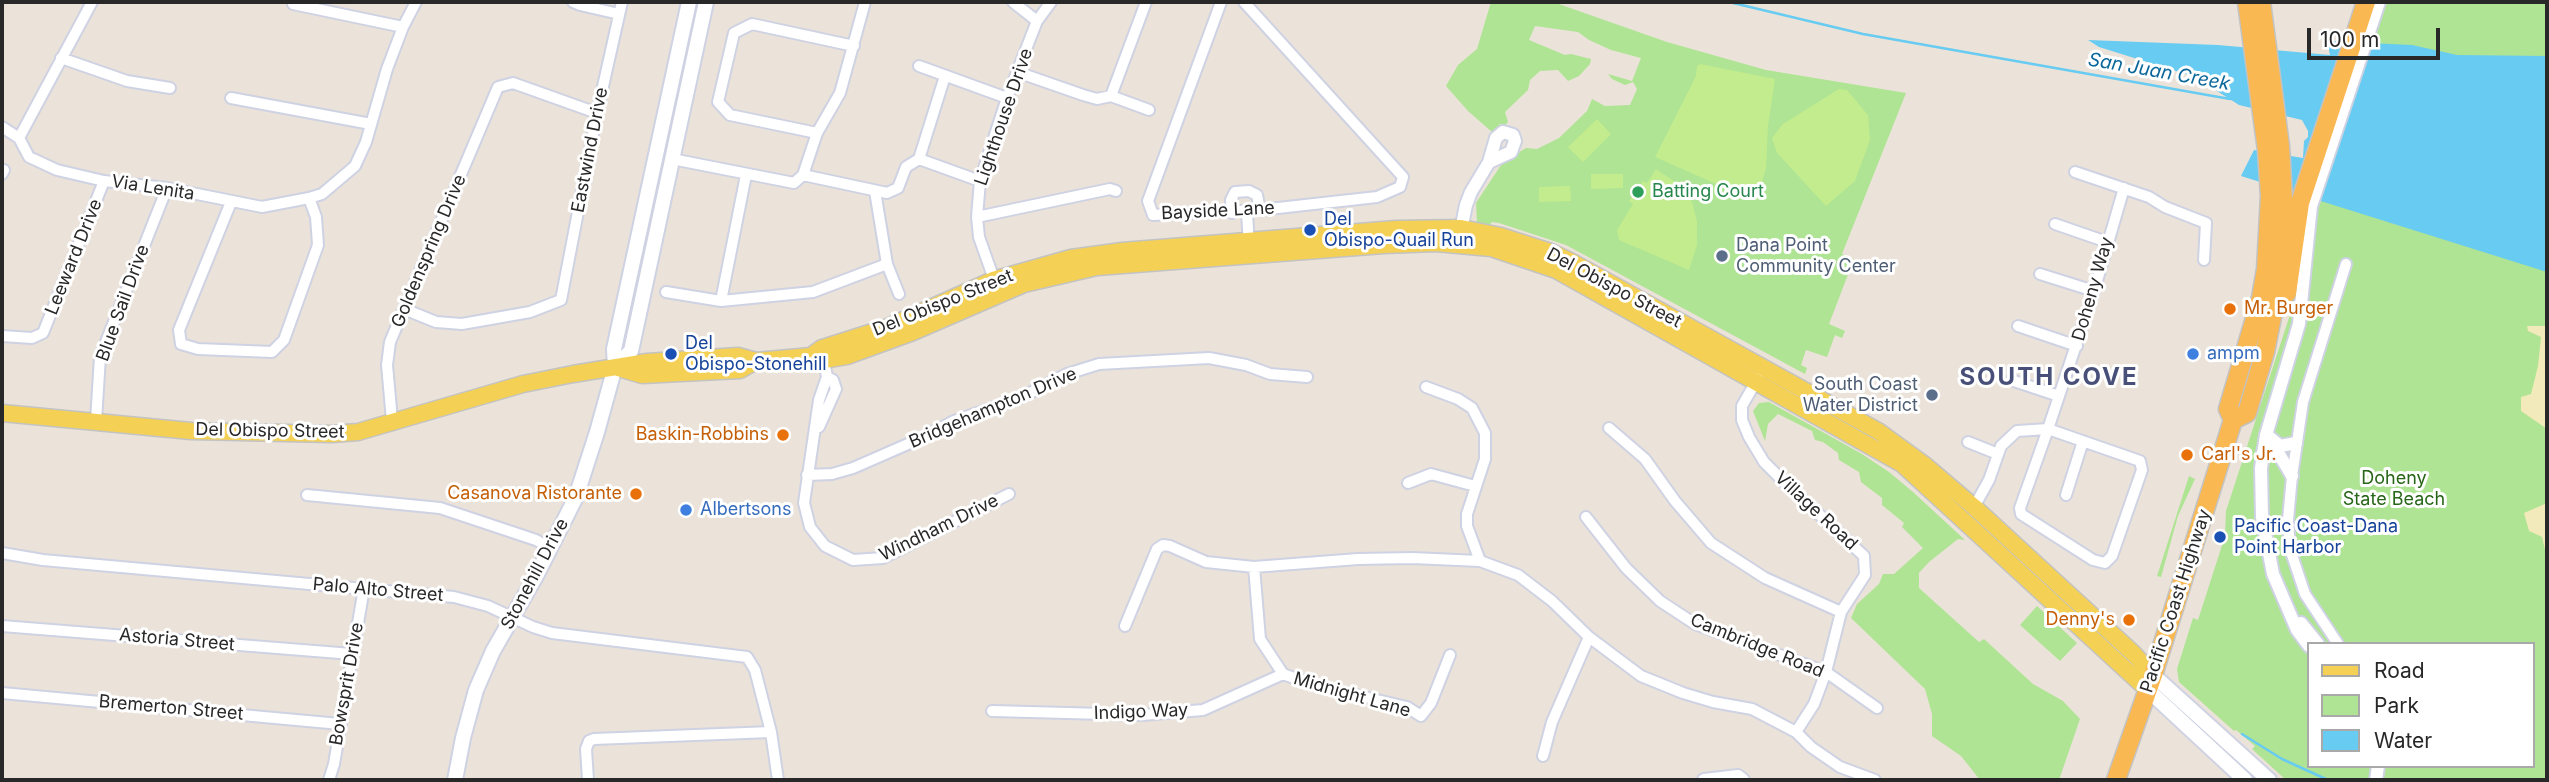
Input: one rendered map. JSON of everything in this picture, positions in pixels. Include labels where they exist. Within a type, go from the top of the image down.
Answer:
[{"type":"highway","points":[[2239,2],[2261,101]]},
{"type":"highway","name":"Pacific Coast Highway","points":[[2116,780],[2150,683],[2233,421],[2228,409],[2261,298],[2266,269],[2291,201],[2261,101],[2247,2]]},
{"type":"highway","name":"Pacific Coast Highway","points":[[2233,421],[2247,413],[2265,352],[2280,322],[2289,282],[2291,201],[2280,146],[2261,2]]},
{"type":"highway","points":[[2291,201],[2364,27],[2366,2]]},
{"type":"main road","name":"Stonehill Drive","points":[[455,780],[476,690],[493,651],[576,497],[615,367],[614,349],[689,2]]},
{"type":"main road","name":"Stonehill Drive","points":[[615,367],[631,351],[706,2]]},
{"type":"main road","points":[[659,135],[672,159]]},
{"type":"main road","name":"Del Obispo Street","points":[[2,413],[191,431],[301,435],[358,432],[523,384],[615,367],[647,362],[738,356],[756,362],[868,349],[1051,262],[1095,254],[1250,249],[1396,229],[1527,243],[1572,262],[1902,464],[2150,683]]},
{"type":"main road","name":"Del Obispo Street","points":[[1759,376],[1878,431],[1902,447],[1974,507],[2134,654],[2150,683]]},
{"type":"main road","points":[[2150,683],[2245,780]]},
{"type":"main road","points":[[2150,683],[2269,780]]},
{"type":"street","points":[[19,138],[92,2]]},
{"type":"street","points":[[231,98],[371,124],[387,69],[416,2]]},
{"type":"street","points":[[573,2],[619,14]]},
{"type":"street","name":"Eastwind Drive","points":[[404,309],[436,322],[462,324],[530,312],[561,300],[597,113],[622,2]]},
{"type":"street","points":[[672,159],[794,183],[803,175],[817,133],[840,93],[864,2]]},
{"type":"street","points":[[1013,2],[1037,21]]},
{"type":"street","name":"Lighthouse Drive","points":[[997,286],[979,237],[976,217],[980,181],[1007,98],[1037,21],[1051,2]]},
{"type":"street","points":[[1111,96],[1146,2]]},
{"type":"street","name":"Bayside Lane","points":[[1221,2],[1148,201],[1153,215],[1247,212],[1377,197],[1400,187],[1403,177],[1244,2]]},
{"type":"street","points":[[2364,27],[2379,2]]},
{"type":"street","points":[[293,4],[403,27]]},
{"type":"street","points":[[817,133],[730,115],[718,102],[734,33],[752,24],[854,46]]},
{"type":"street","points":[[61,58],[127,81],[170,88]]},
{"type":"street","points":[[919,66],[1007,98]]},
{"type":"street","points":[[1017,72],[1083,95],[1097,99],[1111,96],[1149,110]]},
{"type":"street","points":[[803,175],[887,193],[898,188],[906,166],[919,159],[945,76]]},
{"type":"street","name":"Goldenspring Drive","points":[[392,421],[387,365],[390,342],[498,87],[513,83],[597,113]]},
{"type":"street","name":"Via Lenita","points":[[2,127],[19,138],[29,157],[57,170],[262,207],[322,194],[355,166],[371,124]]},
{"type":"street","points":[[919,159],[980,181]]},
{"type":"street","points":[[1460,236],[1471,192],[1489,162]]},
{"type":"street","points":[[2075,172],[2124,188],[2206,223],[2204,260]]},
{"type":"street","points":[[722,301],[746,175]]},
{"type":"street","name":"Leeward Drive","points":[[2,336],[32,338],[43,333],[104,180]]},
{"type":"street","name":"Blue Sail Drive","points":[[96,421],[100,356],[167,188]]},
{"type":"street","name":"Doheny Way","points":[[1974,507],[1989,480],[2001,446],[2017,431],[2048,429],[2084,441],[2140,461],[2142,470],[2112,556],[2105,563],[2093,560],[2021,514],[2020,508],[2048,429],[2077,346],[2124,188]]},
{"type":"street","points":[[875,191],[887,264],[899,294]]},
{"type":"street","points":[[976,217],[1115,191]]},
{"type":"street","points":[[1232,213],[1231,200],[1235,192],[1249,191],[1257,195],[1261,210]]},
{"type":"street","points":[[231,202],[179,330],[181,344],[198,349],[272,352],[284,340],[318,245],[316,217],[309,198]]},
{"type":"street","points":[[2291,201],[2299,324],[2266,435],[2260,488],[2265,538],[2273,574],[2298,630],[2308,645]]},
{"type":"street","points":[[1247,212],[1250,249]]},
{"type":"street","points":[[2055,224],[2107,242]]},
{"type":"street","points":[[666,292],[722,301],[813,292],[887,264]]},
{"type":"street","points":[[2337,642],[2305,594],[2296,571],[2288,533],[2296,443],[2309,379],[2346,264]]},
{"type":"street","points":[[2040,274],[2094,291]]},
{"type":"street","points":[[2018,326],[2077,346]]},
{"type":"street","name":"Windham Drive","points":[[819,355],[827,377],[833,380],[836,389],[816,432],[804,503],[806,515],[817,537],[834,552],[863,561],[883,558],[1009,494]]},
{"type":"street","name":"Bridgehampton Drive","points":[[807,475],[832,474],[853,468],[954,421],[1020,398],[1067,374],[1099,364],[1209,358],[1246,365],[1270,374],[1307,377]]},
{"type":"street","name":"Village Road","points":[[1759,376],[1742,406],[1742,420],[1764,462],[1864,556],[1866,575],[1841,612],[1826,671],[1814,704],[1796,732]]},
{"type":"street","points":[[2011,380],[2059,397]]},
{"type":"street","points":[[1426,387],[1458,399],[1472,408],[1485,433],[1485,459],[1467,514],[1467,526],[1479,561]]},
{"type":"street","points":[[1609,428],[1645,459],[1675,501],[1711,543],[1765,578],[1841,612]]},
{"type":"street","points":[[2266,435],[2280,446],[2296,443]]},
{"type":"street","points":[[2066,495],[2084,441]]},
{"type":"street","points":[[1968,442],[1998,454]]},
{"type":"street","points":[[2263,452],[2273,451],[2280,454],[2292,477]]},
{"type":"street","points":[[1408,483],[1431,474],[1475,486]]},
{"type":"street","points":[[307,495],[440,508],[537,540],[550,548]]},
{"type":"street","name":"Cambridge Road","points":[[1586,517],[1626,568],[1660,601],[1695,624],[1826,671],[1877,708]]},
{"type":"street","points":[[1125,626],[1157,549],[1163,545],[1206,562],[1254,567],[1358,559],[1479,561],[1518,575],[1552,601],[1590,637],[1642,676],[1693,696],[1752,709],[1796,732],[1811,747],[1840,767],[1875,780]]},
{"type":"street","name":"Palo Alto Street","points":[[2,553],[43,560],[454,597],[488,606],[552,633],[747,657],[755,670],[771,732]]},
{"type":"street","points":[[1254,567],[1260,639],[1283,674]]},
{"type":"street","name":"Bowsprit Drive","points":[[329,780],[364,587]]},
{"type":"street","points":[[2295,620],[2303,623],[2317,642]]},
{"type":"street","points":[[2295,620],[2294,630],[2308,654]]},
{"type":"street","name":"Astoria Street","points":[[2,626],[352,654]]},
{"type":"street","points":[[1543,756],[1552,722],[1590,637]]},
{"type":"street","name":"Midnight Lane","points":[[1283,674],[1312,685],[1407,707],[1421,716],[1431,703],[1450,655]]},
{"type":"street","name":"Indigo Way","points":[[992,711],[1142,715],[1203,709],[1283,674]]},
{"type":"street","name":"Bremerton Street","points":[[2,693],[340,724]]},
{"type":"street","points":[[588,780],[586,749],[589,741],[594,739],[771,732],[778,780]]},
{"type":"street","points":[[1704,780],[1738,776],[1743,780]]},
{"type":"green space","points":[[1491,2],[1553,2],[1667,42],[1766,70],[1906,93],[1842,254],[1854,259],[1829,324],[1845,331],[1842,338],[1835,335],[1827,357],[1806,350],[1801,365],[1807,368],[1805,374],[1566,245],[1499,223],[1492,222],[1486,229],[1477,225],[1476,203],[1503,162],[1526,148],[1537,149],[1559,138],[1587,111],[1592,99],[1605,106],[1630,105],[1637,89],[1633,82],[1625,85],[1608,74],[1632,81],[1641,58],[1611,50],[1578,32],[1535,26],[1529,40],[1565,55],[1591,59],[1590,64],[1579,76],[1568,81],[1558,70],[1540,71],[1530,80],[1528,90],[1505,112],[1508,122],[1505,125],[1499,124],[1503,129],[1492,132],[1468,111],[1446,86],[1458,65],[1477,49]]},
{"type":"green space","name":"Doheny State Beach","points":[[2373,2],[2547,2],[2547,780],[2286,780],[2252,749],[2255,746],[2179,682],[2177,669],[2193,618],[2198,620],[2225,536],[2226,511],[2299,287],[2305,207]]},
{"type":"green space","points":[[1700,64],[1775,79],[1768,126],[1766,168],[1755,193],[1741,195],[1655,157]]},
{"type":"green space","points":[[1839,89],[1847,90],[1868,115],[1870,140],[1855,181],[1826,206],[1777,153],[1772,138],[1783,124]]},
{"type":"green space","points":[[1597,119],[1611,134],[1583,162],[1568,147]]},
{"type":"green space","points":[[1656,169],[1678,184],[1692,202],[1697,221],[1697,245],[1689,270],[1619,240],[1617,230],[1633,204],[1629,201],[1643,181],[1647,183]]},
{"type":"green space","points":[[1591,174],[1623,174],[1623,188],[1591,189]]},
{"type":"green space","points":[[1570,186],[1571,201],[1539,202],[1539,187]]},
{"type":"green space","points":[[1769,402],[1889,472],[1965,540],[1958,539],[1929,562],[1919,573],[1919,588],[1979,642],[1984,639],[2033,684],[2063,701],[2080,719],[2059,780],[1980,780],[1961,756],[1932,736],[1932,714],[1925,689],[1851,618],[1857,604],[1879,584],[1883,574],[1894,574],[1923,548],[1902,527],[1904,523],[1882,505],[1882,498],[1861,482],[1859,472],[1839,460],[1838,453],[1823,442],[1815,440],[1812,431],[1778,414],[1768,424],[1765,441],[1753,411],[1759,403]]},
{"type":"green space","points":[[2189,476],[2195,479],[2178,516],[2161,577],[2157,576]]},
{"type":"green space","points":[[2037,606],[2077,643],[2060,661],[2020,625]]},
{"type":"sand","points":[[2527,326],[2547,326],[2547,429],[2521,411],[2521,397],[2531,394],[2541,337],[2528,331]]},
{"type":"sand","points":[[2547,503],[2547,558],[2542,537],[2529,531],[2524,513]]},
{"type":"water","points":[[2088,40],[2218,45],[2330,55],[2327,41],[2412,45],[2457,55],[2547,56],[2547,272],[2241,176],[2254,150],[2303,158],[2304,141],[2308,137],[2308,131],[2302,120],[2239,105],[2195,77],[2099,47]]},
{"type":"waterway","name":"San Juan Creek","points":[[1729,2],[1863,34],[2230,99]]},
{"type":"waterway","points":[[2242,734],[2282,759],[2328,780]]},
{"type":"place","name":"Batting Court","points":[[1638,192]]},
{"type":"place","name":"Del Obispo-Quail Run","points":[[1310,230]]},
{"type":"place","name":"Dana Point Community Center","points":[[1722,256]]},
{"type":"place","name":"Mr. Burger","points":[[2230,309]]},
{"type":"place","name":"Del Obispo-Stonehill","points":[[671,354]]},
{"type":"place","name":"ampm","points":[[2193,354]]},
{"type":"place","name":"South Coast Water District","points":[[1932,395]]},
{"type":"place","name":"Baskin-Robbins","points":[[783,435]]},
{"type":"place","name":"Carl's Jr.","points":[[2187,455]]},
{"type":"place","name":"Casanova Ristorante","points":[[636,494]]},
{"type":"place","name":"Albertsons","points":[[686,510]]},
{"type":"place","name":"Pacific Coast-Dana Point Harbor","points":[[2220,537]]},
{"type":"place","name":"Denny's","points":[[2129,620]]},
{"type":"district","name":"SOUTH COVE","points":[[2049,378]]}]
